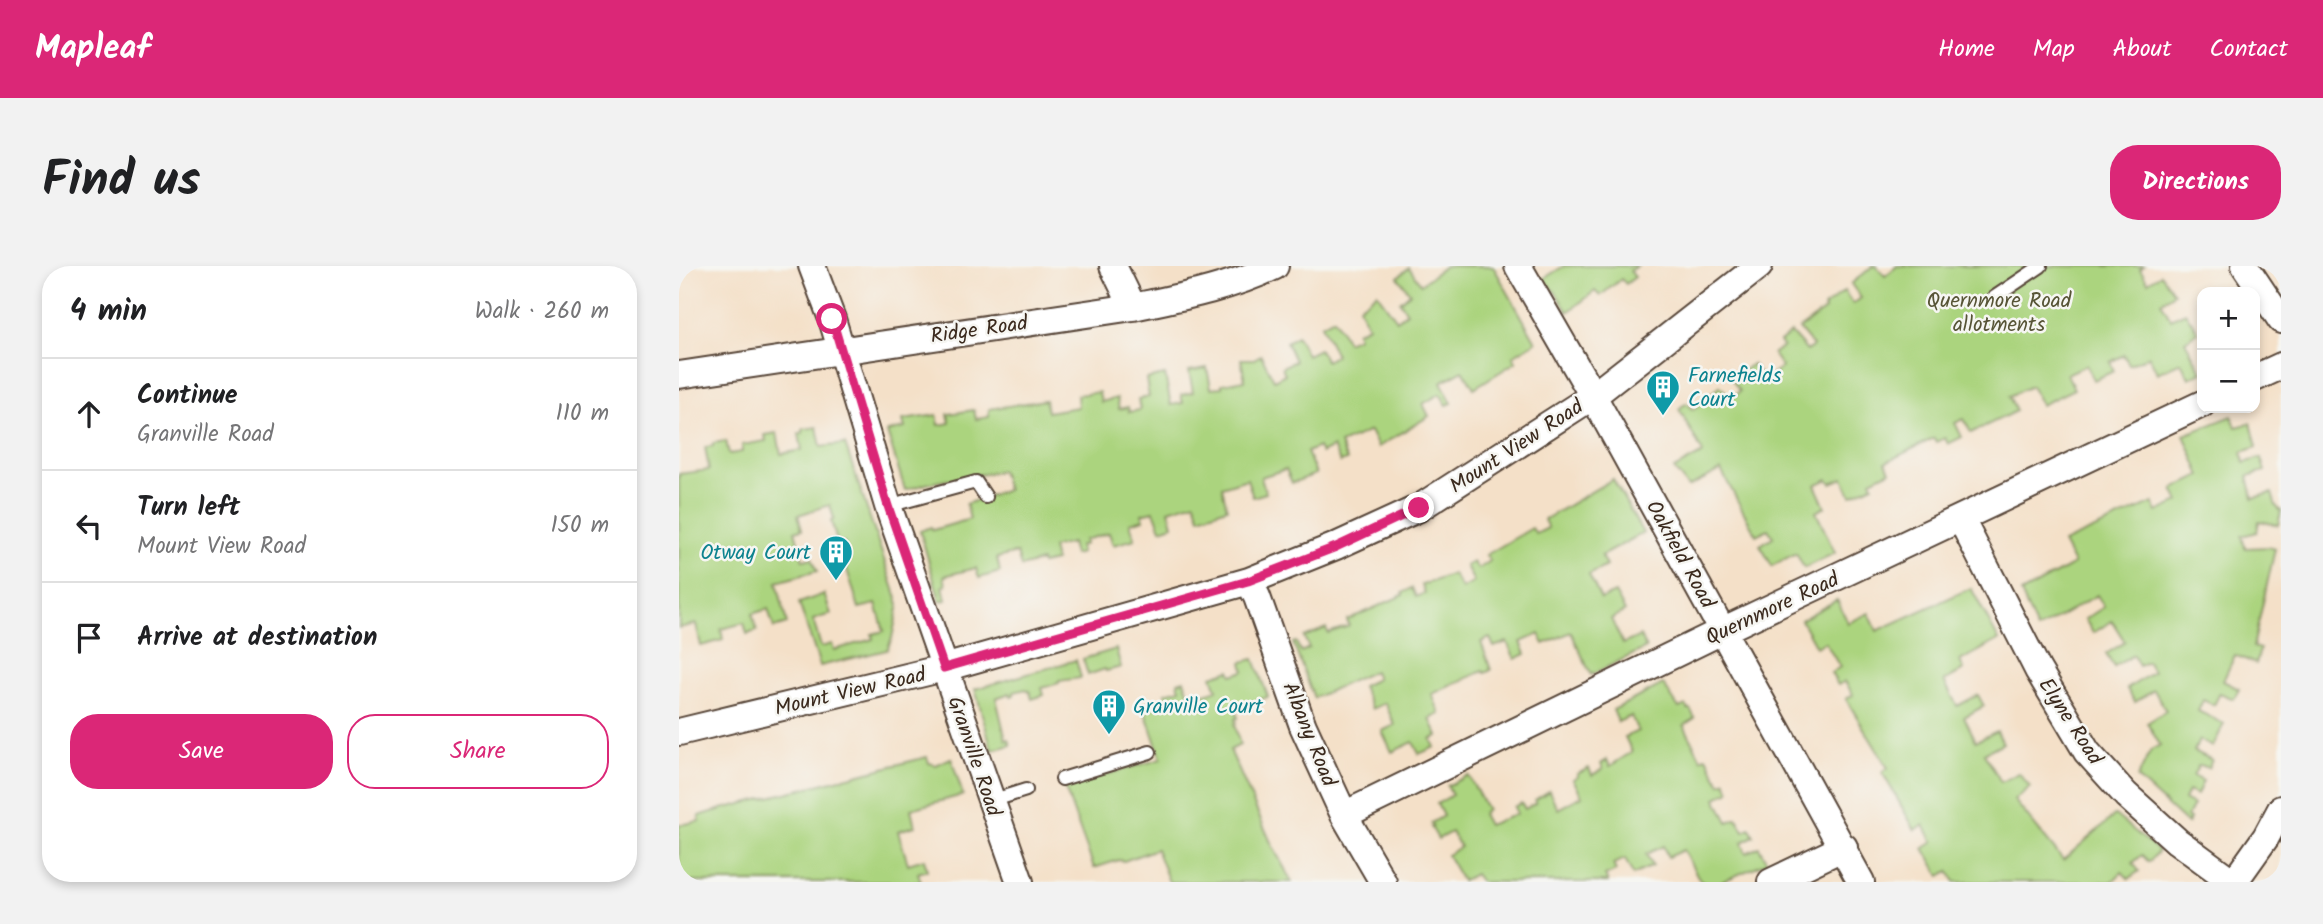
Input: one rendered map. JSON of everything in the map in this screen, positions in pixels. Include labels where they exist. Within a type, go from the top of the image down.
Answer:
[{"type":"street","name":"Granville Road","points":[[812,266],[832,319],[888,506],[1020,882]]},
{"type":"street","points":[[1113,266],[1133,307]]},
{"type":"street","name":"Ridge Road","points":[[679,375],[1133,307],[1194,295],[1253,277],[1275,266]]},
{"type":"street","name":"Oakfield Road","points":[[1518,266],[1724,630],[1861,882]]},
{"type":"street","name":"Mount View Road","points":[[679,732],[944,668],[1248,581],[1336,547],[1419,508],[1593,396],[1759,266]]},
{"type":"street","points":[[2245,266],[2281,320]]},
{"type":"street","points":[[2260,376],[2281,366]]},
{"type":"street","name":"Quernmore Road","points":[[1344,815],[1724,630],[2197,406]]},
{"type":"street","name":"Elyne Road","points":[[1962,519],[2038,670],[2087,752],[2126,795],[2177,841],[2234,882]]},
{"type":"street","name":"Albany Road","points":[[1248,581],[1257,597],[1303,726],[1344,815],[1383,882]]},
{"type":"street","points":[[2234,882],[2266,837],[2281,808]]},
{"type":"street","points":[[1771,882],[1844,847]]},
{"type":"lane","points":[[1992,299],[2041,266]]},
{"type":"lane","points":[[888,506],[976,482],[986,497]]},
{"type":"lane","points":[[1062,779],[1150,752]]},
{"type":"lane","points":[[991,802],[1026,790]]},
{"type":"green space","points":[[1445,266],[1493,266],[1536,342],[1513,356],[1516,362],[1474,388],[1463,370],[1441,382],[1452,403],[1447,405],[1440,394],[1423,404],[1429,416],[1378,447],[1370,431],[1340,444],[1347,460],[1340,462],[1333,447],[1321,453],[1318,447],[1307,452],[1316,474],[1292,483],[1286,469],[1261,477],[1266,493],[1253,497],[1247,479],[1222,487],[1227,508],[1200,517],[1195,502],[1169,510],[1173,525],[1161,529],[1154,511],[1142,514],[1144,519],[1130,523],[1135,539],[1113,545],[1109,533],[1084,540],[1085,544],[1079,546],[1081,553],[1074,555],[1071,543],[1052,548],[1055,561],[1042,564],[1041,561],[1021,567],[1017,553],[997,558],[1000,572],[979,578],[976,568],[944,576],[946,600],[940,601],[920,531],[970,519],[966,504],[1007,490],[1001,471],[905,490],[887,432],[905,428],[903,420],[937,415],[939,425],[950,423],[948,414],[974,410],[976,419],[989,417],[989,409],[1045,400],[1047,412],[1078,407],[1077,395],[1099,392],[1101,402],[1117,398],[1119,409],[1128,407],[1129,412],[1140,410],[1138,399],[1149,397],[1146,379],[1165,375],[1171,405],[1183,403],[1181,395],[1193,392],[1189,371],[1207,368],[1211,388],[1222,387],[1222,384],[1245,380],[1241,359],[1254,359],[1261,355],[1274,380],[1285,374],[1282,367],[1295,361],[1286,342],[1297,336],[1307,355],[1319,349],[1326,361],[1336,355],[1321,325],[1334,318],[1347,342],[1358,337],[1356,332],[1368,326],[1359,307],[1377,293],[1397,320],[1407,312],[1400,302],[1410,293],[1398,277],[1409,268],[1421,284]]},
{"type":"green space","points":[[1564,266],[1637,266],[1630,271],[1635,277],[1626,284],[1621,279],[1600,296],[1595,291],[1568,312],[1543,279]]},
{"type":"green space","name":"Quernmore Road allotments","points":[[1873,266],[1885,276],[1897,266],[2144,266],[2140,269],[2148,282],[2161,274],[2174,293],[2161,302],[2171,319],[2185,312],[2197,330],[2185,341],[2197,363],[2197,374],[2189,378],[2181,362],[2157,373],[2149,356],[2129,365],[2124,355],[2110,362],[2114,371],[2094,380],[2086,365],[2067,374],[2074,389],[2041,405],[2031,386],[2009,396],[2016,411],[1971,433],[1964,419],[1955,423],[1962,437],[1948,444],[1945,438],[1936,442],[1934,438],[1886,462],[1890,471],[1871,480],[1873,485],[1851,495],[1843,478],[1831,483],[1828,479],[1815,485],[1825,507],[1816,512],[1835,553],[1804,568],[1796,553],[1772,566],[1760,545],[1773,537],[1768,529],[1756,535],[1721,470],[1688,487],[1674,469],[1703,453],[1679,409],[1686,403],[1693,410],[1720,386],[1731,398],[1740,391],[1732,380],[1752,364],[1765,380],[1782,367],[1773,354],[1783,346],[1780,342],[1791,333],[1807,351],[1813,346],[1799,329],[1825,310],[1824,307],[1844,291],[1853,304],[1861,298],[1851,284]]},
{"type":"green space","points":[[2232,416],[2236,427],[2251,423],[2257,447],[2242,452],[2244,463],[2261,458],[2265,471],[2248,476],[2253,498],[2272,493],[2276,506],[2281,511],[2278,525],[2259,521],[2257,532],[2242,536],[2245,548],[2275,549],[2253,647],[2260,649],[2256,664],[2235,655],[2223,681],[2239,689],[2234,699],[2220,693],[2214,705],[2203,700],[2198,711],[2224,724],[2213,747],[2199,740],[2194,751],[2212,760],[2208,768],[2199,765],[2193,776],[2203,781],[2197,795],[2188,791],[2184,800],[2193,805],[2187,817],[2190,819],[2187,824],[2137,778],[2151,750],[2160,745],[2147,723],[2166,711],[2154,690],[2135,702],[2127,689],[2153,672],[2147,662],[2139,666],[2133,655],[2114,667],[2106,654],[2125,642],[2112,621],[2093,633],[2085,619],[2104,607],[2097,595],[2037,630],[2021,593],[2074,564],[2063,543],[2153,503],[2157,512],[2179,502],[2173,489],[2201,476],[2184,435]]},
{"type":"green space","points":[[817,427],[821,447],[845,444],[899,604],[887,650],[820,666],[799,603],[824,594],[831,614],[813,620],[821,647],[832,644],[834,650],[873,639],[872,634],[884,631],[876,604],[859,608],[844,560],[848,558],[844,543],[838,545],[831,521],[834,519],[830,505],[798,515],[802,529],[795,531],[803,560],[812,558],[817,571],[777,582],[787,624],[774,628],[768,609],[752,614],[757,631],[747,634],[744,623],[721,629],[723,640],[701,646],[696,624],[679,628],[679,474],[709,470],[705,447],[713,446],[713,443],[726,441],[729,454],[742,452],[742,445],[766,441],[765,435],[777,433],[781,454],[802,450],[799,434],[803,433],[803,429]]},
{"type":"green space","points":[[1613,479],[1643,533],[1601,556],[1606,566],[1589,575],[1601,599],[1615,593],[1625,611],[1611,619],[1623,644],[1640,636],[1646,648],[1591,675],[1571,632],[1544,644],[1539,634],[1521,642],[1526,654],[1515,659],[1507,642],[1494,647],[1490,638],[1481,642],[1491,670],[1432,694],[1440,714],[1430,719],[1438,736],[1431,739],[1435,747],[1419,754],[1413,742],[1392,752],[1382,731],[1395,725],[1385,703],[1372,709],[1362,686],[1377,679],[1374,671],[1314,698],[1293,643],[1296,642],[1301,652],[1309,648],[1304,637],[1326,628],[1328,633],[1349,626],[1347,620],[1403,595],[1412,588],[1416,597],[1425,593],[1422,585],[1453,574],[1462,589],[1474,582],[1466,566],[1473,562],[1478,569],[1490,561],[1486,555],[1532,528],[1536,534],[1548,528],[1544,520]]},
{"type":"green space","points":[[1971,588],[1999,640],[1960,661],[1964,670],[1944,681],[1957,706],[1978,695],[1984,706],[1964,717],[1976,741],[1997,731],[2003,743],[1984,753],[2001,782],[2019,773],[2030,787],[2014,800],[2063,860],[2115,815],[2159,851],[2149,862],[2142,855],[2133,863],[2139,871],[2129,879],[2122,872],[2112,882],[1955,882],[1949,871],[1940,876],[1924,848],[1933,842],[1924,825],[1915,830],[1882,772],[1888,768],[1846,699],[1853,695],[1845,681],[1838,685],[1831,673],[1840,667],[1825,642],[1816,647],[1801,620],[1837,600],[1848,623],[1869,613],[1877,631]]},
{"type":"green space","points":[[1116,649],[1121,667],[1088,675],[1083,659]]},
{"type":"green space","points":[[1254,659],[1268,697],[1235,708],[1238,718],[1234,724],[1240,745],[1230,750],[1272,845],[1292,882],[1169,882],[1156,849],[1094,868],[1064,786],[1161,759],[1145,711],[1168,702],[1165,693],[1180,689],[1178,682],[1184,680],[1191,699],[1217,690],[1212,676],[1230,670],[1232,675],[1244,671],[1242,662]]},
{"type":"green space","points":[[1076,660],[1081,678],[1059,681],[1042,688],[1044,695],[1032,699],[1026,689],[1014,692],[1011,696],[1010,693],[996,698],[1006,740],[1009,739],[1011,745],[992,750],[975,689]]},
{"type":"green space","points":[[1663,684],[1679,708],[1686,705],[1690,709],[1695,718],[1684,725],[1701,759],[1708,759],[1720,784],[1726,781],[1730,791],[1716,798],[1728,822],[1737,818],[1744,831],[1750,828],[1754,836],[1742,842],[1746,853],[1759,847],[1767,862],[1721,882],[1701,882],[1683,850],[1668,857],[1663,846],[1646,854],[1652,866],[1633,875],[1625,859],[1613,864],[1616,871],[1605,876],[1608,882],[1481,882],[1475,874],[1462,881],[1447,855],[1460,847],[1451,832],[1438,839],[1431,827],[1431,823],[1443,816],[1437,804],[1452,795],[1447,786],[1468,775],[1487,810],[1482,814],[1488,825],[1517,814],[1514,807],[1521,803],[1525,809],[1549,791],[1558,809],[1582,796],[1573,779],[1577,774],[1589,768],[1592,775],[1603,769],[1601,764],[1607,760],[1610,766],[1632,752],[1625,737],[1638,731],[1631,716],[1618,722],[1613,710]]},
{"type":"green space","points":[[927,757],[929,763],[936,765],[951,758],[963,795],[911,809],[915,826],[898,831],[908,864],[924,859],[927,870],[918,873],[921,882],[679,882],[679,825],[700,821],[699,816],[722,809]]},
{"type":"place","name":"Farnefields Court","points":[[1663,417]]},
{"type":"place","name":"Otway Court","points":[[836,582]]},
{"type":"place","name":"Granville Court","points":[[1109,736]]},
{"type":"route","points":[[832,319],[888,506],[944,668],[1248,581],[1336,547],[1419,508]]}]
